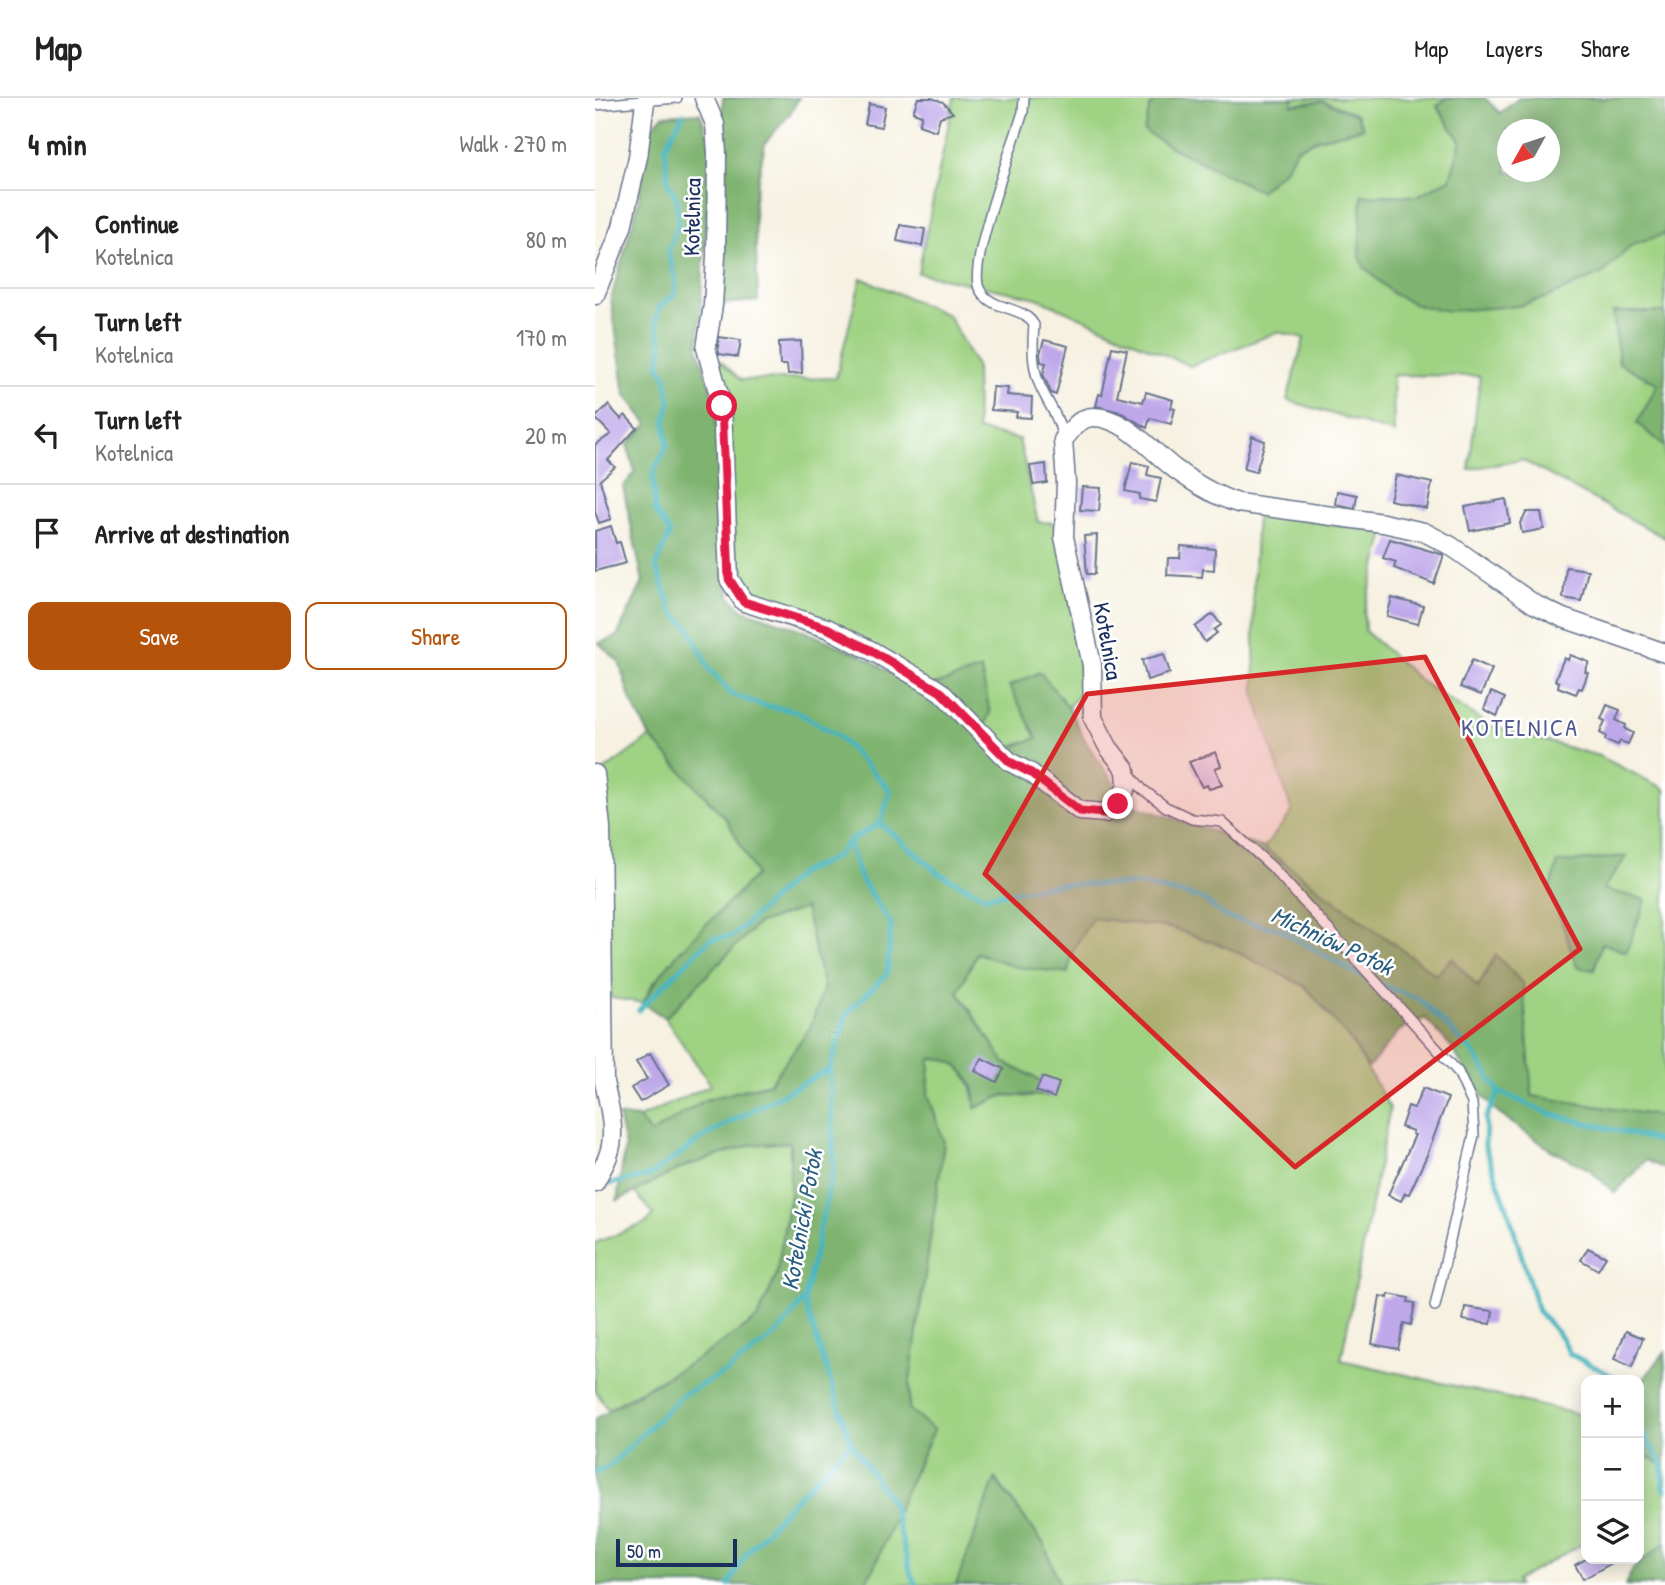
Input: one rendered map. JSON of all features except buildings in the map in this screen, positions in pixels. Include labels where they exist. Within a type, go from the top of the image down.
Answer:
[{"type":"street","name":"Kotelnica","points":[[704,98],[715,124],[717,154],[716,256],[713,305],[706,348],[722,406],[729,579],[744,602],[827,628],[941,692],[1010,762],[1031,773],[1080,811],[1105,813],[1118,804],[1128,786],[1126,770],[1108,747],[1093,718],[1092,665],[1064,537],[1066,483],[1063,440]]},
{"type":"street","points":[[595,295],[622,227],[638,157],[645,102]]},
{"type":"street","points":[[1063,440],[1079,422],[1087,418],[1106,419],[1133,434],[1176,470],[1223,498],[1238,503],[1383,523],[1424,532],[1451,546],[1534,604],[1563,618],[1665,653]]},
{"type":"street","points":[[595,774],[601,827],[597,876],[599,1082],[609,1105],[611,1132],[610,1153],[595,1182]]},
{"type":"lane","points":[[595,105],[677,98]]},
{"type":"lane","points":[[1024,98],[1023,112],[980,251],[977,282],[979,289],[991,302],[1030,317],[1034,325],[1032,348],[1035,368],[1042,391],[1059,420],[1063,440]]},
{"type":"lane","points":[[1126,770],[1142,789],[1166,807],[1192,818],[1222,822],[1272,867],[1458,1072],[1472,1103],[1474,1135],[1435,1306]]},
{"type":"highlighted area","points":[[1425,657],[1580,949],[1295,1167],[985,874],[1087,694]]},
{"type":"green space","points":[[723,98],[799,98],[789,115],[765,143],[754,200],[758,301],[721,304],[719,180]]},
{"type":"green space","points":[[954,98],[1160,98],[1150,106],[1171,147],[1210,166],[1285,169],[1296,149],[1317,139],[1363,128],[1357,114],[1324,101],[1291,105],[1294,98],[1447,98],[1437,107],[1461,142],[1450,179],[1417,196],[1362,195],[1488,307],[1518,306],[1603,273],[1633,244],[1665,234],[1665,312],[1613,313],[1659,384],[1637,423],[1665,446],[1665,492],[1662,501],[1665,502],[1665,538],[1522,460],[1469,469],[1480,376],[1393,375],[1394,433],[1287,400],[1304,338],[1278,332],[1190,366],[1037,298],[918,273]]},
{"type":"green space","points":[[1160,98],[1294,98],[1292,105],[1323,101],[1357,115],[1363,128],[1317,139],[1296,149],[1285,169],[1260,191],[1144,131],[1150,106]]},
{"type":"green space","points":[[1447,98],[1485,98],[1500,113],[1519,98],[1665,98],[1665,234],[1633,244],[1603,273],[1548,297],[1518,306],[1449,311],[1420,306],[1393,294],[1364,267],[1359,254],[1362,195],[1417,196],[1450,179],[1461,142],[1437,106]]},
{"type":"green space","points":[[700,113],[711,145],[698,347],[715,404],[729,596],[743,610],[797,628],[863,656],[915,688],[932,686],[981,669],[990,713],[980,734],[1004,750],[1037,738],[1009,686],[1040,672],[1068,707],[1087,744],[1128,804],[1264,848],[1436,975],[1452,958],[1478,987],[1496,955],[1523,984],[1532,1096],[1665,1117],[1665,1169],[1646,1160],[1615,1193],[1589,1169],[1551,1150],[1498,1113],[1481,1094],[1449,1044],[1425,1018],[1400,1030],[1368,1068],[1352,1042],[1306,987],[1229,948],[1172,928],[1092,918],[1073,950],[1068,973],[1016,967],[977,953],[958,992],[1005,1063],[1038,1079],[1050,1096],[1004,1095],[975,1108],[973,1087],[964,1073],[949,1061],[930,1059],[928,1094],[944,1142],[910,1380],[909,1409],[934,1430],[864,1585],[595,1585],[595,1419],[704,1355],[757,1319],[776,1277],[790,1194],[790,1142],[750,1145],[683,1167],[617,1201],[625,1147],[618,1116],[639,1118],[650,1134],[705,1100],[770,1083],[810,1028],[824,988],[805,908],[757,924],[665,1018],[643,1003],[666,967],[680,951],[756,874],[728,821],[650,737],[631,701],[619,662],[599,643],[617,636],[643,582],[623,487],[635,472],[627,445],[648,424],[625,394],[611,299],[639,200],[646,134],[663,115]]},
{"type":"green space","points":[[861,278],[948,315],[976,366],[977,430],[1019,439],[1038,522],[1060,523],[1082,691],[1068,707],[1040,672],[1037,738],[1004,750],[932,686],[752,599],[734,571],[713,354],[741,380],[836,378]]},
{"type":"green space","points":[[1613,312],[1665,312],[1665,446],[1637,423],[1658,384],[1619,363]]},
{"type":"green space","points":[[1257,512],[1385,533],[1364,612],[1365,631],[1423,683],[1491,726],[1599,756],[1665,789],[1665,1117],[1532,1096],[1527,1056],[1496,956],[1477,987],[1436,975],[1264,848],[1292,812],[1255,695],[1253,592]],"holes":[[[1558,864],[1602,889],[1645,900],[1626,952],[1602,943]]]},
{"type":"green space","points":[[650,737],[728,821],[756,874],[653,983],[643,1003],[611,998],[601,773]]},
{"type":"green space","points":[[1627,856],[1603,889],[1646,900],[1626,952],[1602,943],[1594,970],[1577,967],[1550,888],[1558,863]]},
{"type":"green space","points":[[805,908],[824,988],[810,1028],[770,1083],[705,1100],[650,1134],[639,1118],[711,1085],[665,1018],[757,924]]},
{"type":"green space","points":[[1092,918],[1172,928],[1229,948],[1306,987],[1352,1042],[1390,1108],[1341,1360],[1581,1415],[1581,1545],[1516,1581],[1518,1585],[1060,1585],[1044,1544],[996,1479],[956,1585],[864,1585],[934,1430],[909,1409],[910,1380],[944,1143],[928,1094],[930,1059],[940,1058],[957,1065],[972,1089],[976,1108],[1004,1095],[1032,1097],[1038,1079],[1005,1063],[958,992],[976,953],[1073,950]]},
{"type":"green space","points":[[790,1142],[790,1194],[776,1277],[757,1319],[704,1355],[608,1409],[595,1390],[595,1243],[646,1223],[654,1214],[634,1192],[683,1167],[750,1145]]},
{"type":"green space","points":[[1665,1352],[1665,1467],[1644,1455],[1644,1379]]},
{"type":"green space","points":[[1644,1455],[1665,1467],[1665,1543],[1645,1560]]},
{"type":"green space","points":[[995,1479],[1044,1544],[1060,1585],[956,1585]]},
{"type":"green space","points":[[1665,1543],[1665,1585],[1625,1585],[1633,1569],[1644,1564],[1644,1560]]},
{"type":"waterway","name":"Kotelnicki Potok","points":[[683,114],[665,147],[668,183],[677,199],[678,224],[668,252],[676,281],[675,294],[659,307],[656,320],[662,346],[659,365],[666,377],[670,402],[665,421],[667,447],[653,472],[655,511],[670,533],[656,566],[672,611],[690,629],[710,670],[733,695],[761,705],[796,711],[838,736],[891,791],[880,823],[848,842],[859,876],[891,924],[887,974],[847,1013],[830,1069],[834,1165],[804,1301],[851,1443],[892,1503],[916,1585]]},
{"type":"waterway","name":"Michniów Potok","points":[[880,823],[940,874],[985,896],[1060,884],[1141,885],[1201,898],[1225,917],[1279,929],[1371,980]]},
{"type":"waterway","points":[[639,1010],[710,939],[733,936],[800,873],[836,857],[848,842]]},
{"type":"waterway","name":"Michniów Potok","points":[[1380,984],[1419,999],[1473,1052],[1499,1092],[1550,1114],[1655,1140],[1665,1145]]},
{"type":"waterway","points":[[603,1185],[649,1176],[708,1134],[830,1069]]},
{"type":"waterway","points":[[1499,1092],[1486,1117],[1485,1147],[1508,1210],[1538,1311],[1561,1337],[1570,1354],[1610,1375]]},
{"type":"waterway","points":[[595,1473],[611,1465],[682,1395],[726,1372],[778,1333],[803,1301]]},
{"type":"waterway","points":[[1644,1435],[1662,1464],[1665,1489]]},
{"type":"waterway","points":[[729,1585],[745,1555],[790,1504],[851,1443]]},
{"type":"district","name":"KOTELNICA","points":[[1520,728]]},
{"type":"route","points":[[722,406],[729,524],[729,579],[744,602],[827,628],[941,692],[1010,762],[1031,773],[1080,811],[1105,813],[1118,804]]}]
